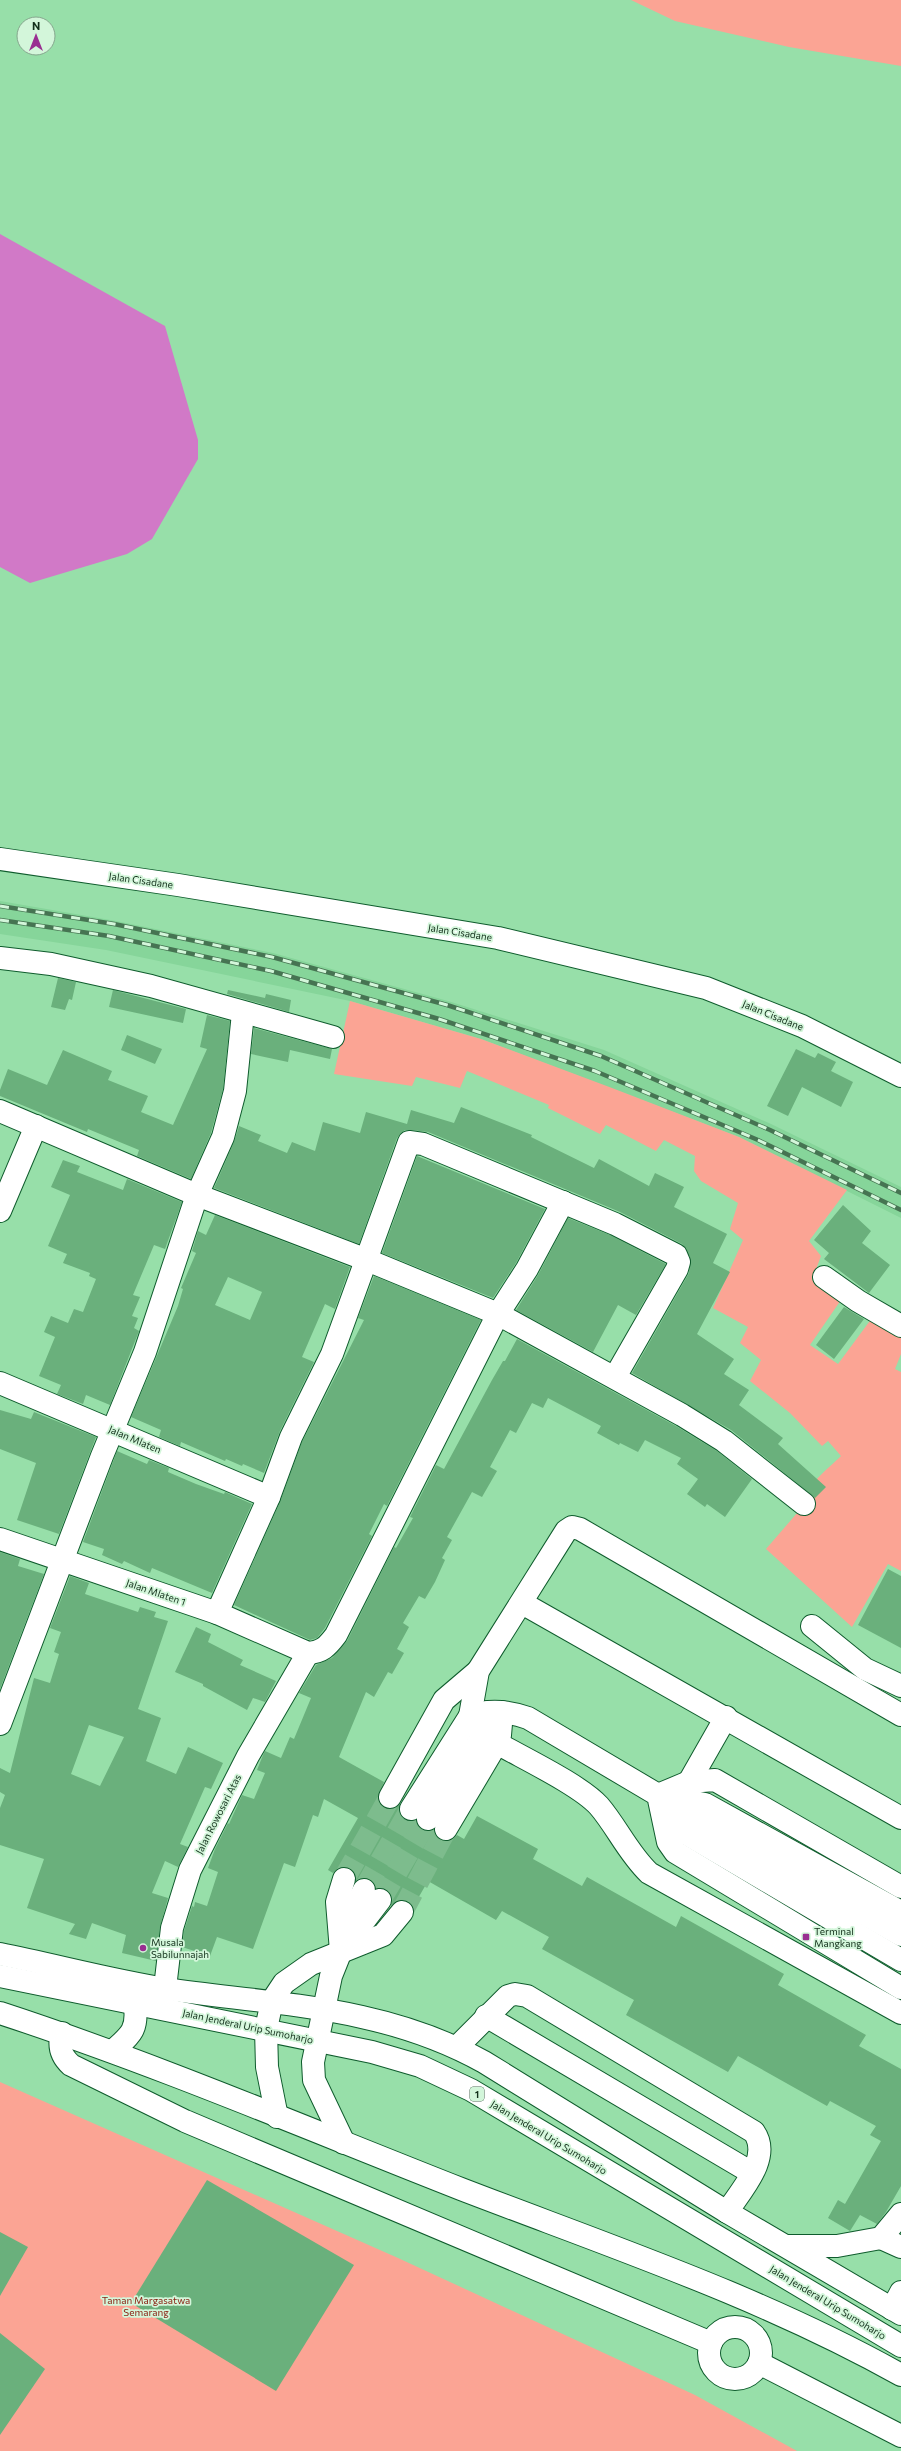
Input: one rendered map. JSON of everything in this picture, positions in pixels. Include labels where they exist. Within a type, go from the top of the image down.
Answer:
[{"type":"main road","name":"Jalan Cisadane","points":[[0,859],[178,885],[506,940],[706,988],[802,1026],[901,1076]]},
{"type":"main road","points":[[0,958],[51,964],[113,978],[333,1036]]},
{"type":"main road","points":[[0,1724],[145,1352],[197,1195],[223,1137],[235,1090],[243,1013]]},
{"type":"main road","points":[[0,1111],[197,1195],[367,1260],[498,1314],[615,1378],[724,1441],[804,1504]]},
{"type":"main road","points":[[0,1211],[36,1126]]},
{"type":"main road","points":[[217,1613],[269,1496],[291,1437],[332,1354],[409,1142],[423,1144],[563,1202],[648,1240],[676,1256],[679,1262],[677,1270],[615,1378]]},
{"type":"main road","points":[[308,1653],[319,1652],[327,1648],[336,1635],[498,1314],[527,1270],[563,1202]]},
{"type":"main road","points":[[824,1277],[858,1301],[901,1326]]},
{"type":"main road","name":"Jalan Mlaten","points":[[0,1383],[269,1496]]},
{"type":"main road","points":[[390,1797],[444,1700],[478,1671],[566,1531],[572,1527],[580,1529],[901,1715]]},
{"type":"main road","name":"Jalan Mlaten 1","points":[[0,1539],[217,1613],[308,1653]]},
{"type":"main road","points":[[522,1603],[726,1717],[901,1818]]},
{"type":"main road","points":[[812,1626],[865,1669],[901,1686]]},
{"type":"main road","name":"Jalan Rowosari Atas","points":[[164,1988],[172,1928],[190,1870],[248,1756],[308,1653]]},
{"type":"main road","points":[[478,1671],[487,1713],[500,1735],[497,1743],[428,1819],[487,1713]]},
{"type":"main road","points":[[487,1713],[528,1718],[901,1936]]},
{"type":"main road","points":[[689,1782],[726,1717]]},
{"type":"main road","points":[[497,1743],[554,1776],[593,1802],[637,1862],[649,1873],[901,2013]]},
{"type":"main road","points":[[658,1795],[689,1782],[716,1780],[901,1887]]},
{"type":"main road","points":[[658,1795],[705,1804],[901,1912]]},
{"type":"main road","points":[[658,1795],[685,1833],[901,1960]]},
{"type":"main road","points":[[658,1795],[668,1842],[675,1852],[901,1988]]},
{"type":"main road","points":[[341,1942],[337,1902],[344,1879]]},
{"type":"main road","points":[[344,2143],[314,2080],[313,2062],[331,1976],[341,1942],[372,1895]]},
{"type":"main road","points":[[277,2116],[267,2067],[266,2029],[272,2001],[284,1982],[341,1942],[373,1941],[383,1935],[402,1912]]},
{"type":"main road","points":[[0,1954],[164,1988],[324,2008],[394,2024],[457,2047],[727,2212],[898,2305]]},
{"type":"main road","name":"Jalan Jenderal Urip Sumoharjo","points":[[0,1976],[266,2029],[317,2040],[420,2066],[471,2090],[901,2346]]},
{"type":"main road","points":[[457,2047],[486,2016],[508,1996],[515,1994],[527,1996],[754,2132],[760,2141],[760,2154],[752,2174],[727,2212]]},
{"type":"main road","points":[[113,2051],[132,2034],[135,2026],[135,2007],[131,2002]]},
{"type":"main road","points":[[0,2013],[113,2051],[344,2143],[764,2306],[901,2376]]},
{"type":"main road","points":[[486,2016],[752,2174]]},
{"type":"main road","points":[[62,2033],[60,2048],[64,2058],[71,2066],[185,2121],[711,2343]]},
{"type":"main road","points":[[881,2238],[901,2214]]},
{"type":"main road","points":[[788,2246],[837,2246],[881,2238],[901,2247]]},
{"type":"main road","points":[[741,2328],[756,2338],[761,2354],[759,2363],[755,2370],[741,2379],[725,2377],[712,2367],[709,2359],[711,2343],[723,2330],[741,2328]]},
{"type":"main road","points":[[759,2363],[901,2436]]},
{"type":"shaded area","points":[[0,234],[165,326],[198,440],[198,459],[152,539],[127,554],[30,583],[0,567]]},
{"type":"shaded area","points":[[0,901],[116,921],[273,953],[448,1001],[604,1050],[771,1124],[901,1187],[901,1218],[739,1137],[481,1039],[350,1001],[106,950],[0,934]]},
{"type":"green space","points":[[631,0],[901,0],[901,66],[789,47],[675,21]]},
{"type":"green space","points":[[350,1001],[481,1039],[612,1088],[739,1137],[847,1190],[809,1241],[821,1256],[812,1280],[843,1297],[810,1345],[838,1364],[872,1318],[901,1331],[901,1354],[895,1369],[901,1372],[901,1571],[888,1564],[852,1627],[766,1549],[804,1505],[805,1498],[812,1485],[841,1456],[828,1441],[822,1446],[790,1413],[750,1381],[761,1360],[740,1343],[748,1327],[713,1308],[743,1240],[730,1229],[738,1203],[701,1181],[694,1171],[695,1156],[664,1140],[656,1151],[606,1125],[600,1134],[548,1108],[549,1105],[467,1071],[460,1088],[416,1077],[412,1086],[334,1074]]},
{"type":"green space","name":"Taman Margasatwa Semarang","points":[[0,2082],[398,2258],[695,2395],[797,2451],[0,2451]]},
{"type":"building","points":[[58,978],[76,982],[72,1000],[69,999],[65,1010],[51,1007]]},
{"type":"building","points":[[113,990],[186,1009],[183,1023],[109,1007]]},
{"type":"building","points":[[228,990],[265,998],[266,994],[291,1000],[289,1012],[227,994]]},
{"type":"building","points":[[207,1015],[230,1021],[223,1089],[211,1133],[191,1179],[137,1156],[139,1150],[88,1129],[87,1132],[0,1096],[0,1090],[8,1069],[47,1085],[63,1050],[112,1071],[108,1080],[148,1096],[141,1112],[173,1125],[207,1049],[200,1047]]},
{"type":"building","points":[[254,1028],[332,1049],[330,1059],[290,1050],[288,1062],[251,1054]]},
{"type":"building","points":[[127,1035],[162,1049],[155,1064],[121,1050]]},
{"type":"building","points":[[796,1049],[815,1058],[818,1053],[836,1062],[831,1071],[853,1082],[841,1107],[802,1087],[788,1116],[767,1106]]},
{"type":"building","points":[[461,1107],[532,1135],[531,1137],[594,1168],[599,1159],[649,1186],[655,1173],[684,1187],[674,1207],[727,1234],[713,1263],[730,1272],[697,1334],[734,1359],[724,1374],[749,1390],[739,1405],[783,1438],[778,1444],[826,1487],[815,1498],[731,1430],[632,1373],[689,1273],[690,1257],[682,1244],[620,1212],[428,1132],[411,1130],[405,1130],[397,1138],[359,1244],[214,1188],[234,1142],[239,1126],[261,1135],[258,1141],[287,1153],[292,1142],[315,1151],[323,1122],[360,1133],[366,1112],[407,1124],[411,1110],[454,1123]]},
{"type":"building","points":[[417,1156],[545,1209],[516,1263],[493,1298],[382,1253]]},
{"type":"building","points":[[63,1160],[80,1166],[77,1172],[123,1190],[127,1179],[182,1202],[165,1249],[154,1245],[133,1295],[140,1297],[132,1316],[138,1318],[134,1328],[139,1331],[110,1405],[86,1395],[83,1404],[57,1394],[61,1385],[39,1376],[55,1337],[44,1332],[51,1316],[68,1323],[74,1309],[83,1312],[96,1279],[89,1276],[90,1273],[63,1263],[67,1254],[48,1246],[70,1195],[51,1187]]},
{"type":"building","points":[[843,1205],[871,1231],[862,1243],[890,1265],[869,1293],[824,1259],[829,1253],[814,1240]]},
{"type":"building","points":[[215,1215],[350,1267],[335,1309],[325,1304],[302,1357],[314,1362],[280,1431],[264,1473],[243,1464],[242,1466],[226,1459],[225,1461],[181,1442],[180,1446],[159,1437],[161,1430],[131,1417],[178,1306],[183,1289],[181,1288],[196,1253],[192,1251],[198,1231],[206,1235]],"holes":[[[228,1277],[262,1292],[250,1320],[215,1305]]]},
{"type":"building","points":[[568,1218],[610,1235],[666,1264],[636,1315],[618,1305],[593,1352],[516,1310],[538,1275]]},
{"type":"building","points":[[374,1276],[481,1320],[387,1506],[384,1504],[369,1534],[372,1536],[325,1628],[317,1638],[310,1640],[234,1605],[280,1502],[302,1442],[364,1320],[358,1318]]},
{"type":"building","points":[[844,1307],[864,1319],[834,1359],[816,1345]]},
{"type":"building","points":[[517,1339],[676,1426],[717,1451],[752,1479],[725,1517],[707,1504],[705,1507],[687,1494],[698,1479],[677,1464],[681,1458],[645,1440],[638,1452],[620,1443],[619,1445],[597,1433],[601,1426],[548,1398],[543,1408],[532,1403],[516,1433],[510,1430],[490,1467],[497,1471],[482,1497],[472,1492],[447,1537],[452,1540],[442,1558],[445,1560],[435,1582],[425,1599],[419,1596],[403,1623],[409,1627],[397,1649],[404,1653],[392,1674],[388,1672],[374,1697],[366,1692],[339,1757],[384,1782],[378,1797],[384,1808],[391,1809],[400,1804],[400,1814],[404,1819],[416,1820],[422,1830],[434,1830],[440,1840],[452,1840],[457,1835],[464,1839],[477,1816],[538,1849],[533,1859],[582,1886],[587,1877],[676,1927],[681,1916],[784,1974],[778,1985],[866,2035],[859,2046],[901,2069],[901,2186],[886,2212],[877,2224],[860,2215],[850,2231],[828,2218],[838,2200],[845,2204],[881,2141],[870,2135],[876,2126],[830,2101],[827,2106],[738,2056],[728,2072],[626,2015],[634,2000],[542,1949],[549,1937],[502,1911],[496,1920],[428,1881],[413,1907],[404,1900],[397,1900],[391,1906],[392,1896],[388,1890],[376,1888],[370,1879],[363,1878],[356,1881],[353,1871],[347,1867],[341,1867],[333,1873],[328,1870],[358,1818],[324,1799],[318,1817],[313,1815],[295,1867],[284,1863],[253,1949],[217,1937],[210,1956],[182,1947],[184,1931],[192,1906],[194,1907],[195,1902],[207,1906],[218,1872],[208,1868],[215,1849],[228,1823],[229,1824],[242,1795],[254,1799],[265,1773],[257,1770],[265,1751],[281,1758],[290,1737],[294,1739],[311,1698],[299,1693],[316,1665],[332,1658],[347,1641],[394,1547],[396,1548],[413,1518],[410,1517],[436,1465],[444,1469],[492,1380],[503,1361],[505,1361]]},
{"type":"building","points":[[0,1410],[31,1419],[34,1412],[96,1437],[59,1534],[17,1520],[36,1463],[0,1449]]},
{"type":"building","points":[[117,1451],[147,1464],[149,1460],[169,1468],[168,1472],[196,1484],[224,1494],[225,1492],[252,1504],[212,1593],[152,1568],[150,1573],[124,1561],[122,1564],[102,1555],[104,1549],[83,1542]]},
{"type":"building","points":[[0,1552],[20,1559],[18,1566],[44,1574],[0,1689]]},
{"type":"building","points":[[888,1569],[901,1576],[901,1648],[858,1625]]},
{"type":"building","points":[[70,1576],[89,1583],[85,1594],[138,1612],[140,1607],[156,1612],[154,1617],[168,1621],[138,1709],[161,1718],[146,1761],[176,1774],[188,1747],[223,1763],[211,1789],[205,1787],[180,1844],[188,1847],[178,1867],[165,1861],[152,1893],[168,1898],[160,1927],[156,1961],[122,1953],[126,1935],[92,1923],[86,1939],[69,1934],[75,1924],[27,1908],[44,1859],[0,1845],[0,1808],[5,1795],[0,1792],[0,1768],[10,1773],[34,1678],[50,1683],[59,1654],[54,1652],[61,1632],[50,1628]],"holes":[[[89,1725],[124,1737],[100,1786],[71,1774]]]},
{"type":"building","points":[[196,1627],[211,1634],[208,1642],[243,1660],[240,1665],[276,1681],[265,1702],[253,1698],[247,1710],[203,1686],[203,1684],[175,1672]]},
{"type":"building","points":[[207,2180],[354,2265],[276,2391],[131,2303]]},
{"type":"building","points":[[0,2232],[28,2247],[0,2296]]},
{"type":"building","points":[[0,2333],[45,2369],[0,2435]]},
{"type":"tunnel","points":[[344,1879],[390,1797]]},
{"type":"tunnel","points":[[364,1890],[411,1809]]},
{"type":"tunnel","points":[[380,1900],[428,1819]]},
{"type":"tunnel","points":[[402,1912],[446,1829]]},
{"type":"railway","points":[[0,906],[114,924],[272,957],[447,1005],[601,1056],[770,1130],[901,1193]]},
{"type":"railway","points":[[0,920],[109,936],[271,971],[439,1019],[595,1071],[758,1140],[901,1210]]},
{"type":"place","name":"Terminal Mangkang","points":[[806,1937]]},
{"type":"place","name":"Musala Sabilunnajah","points":[[143,1948]]}]
